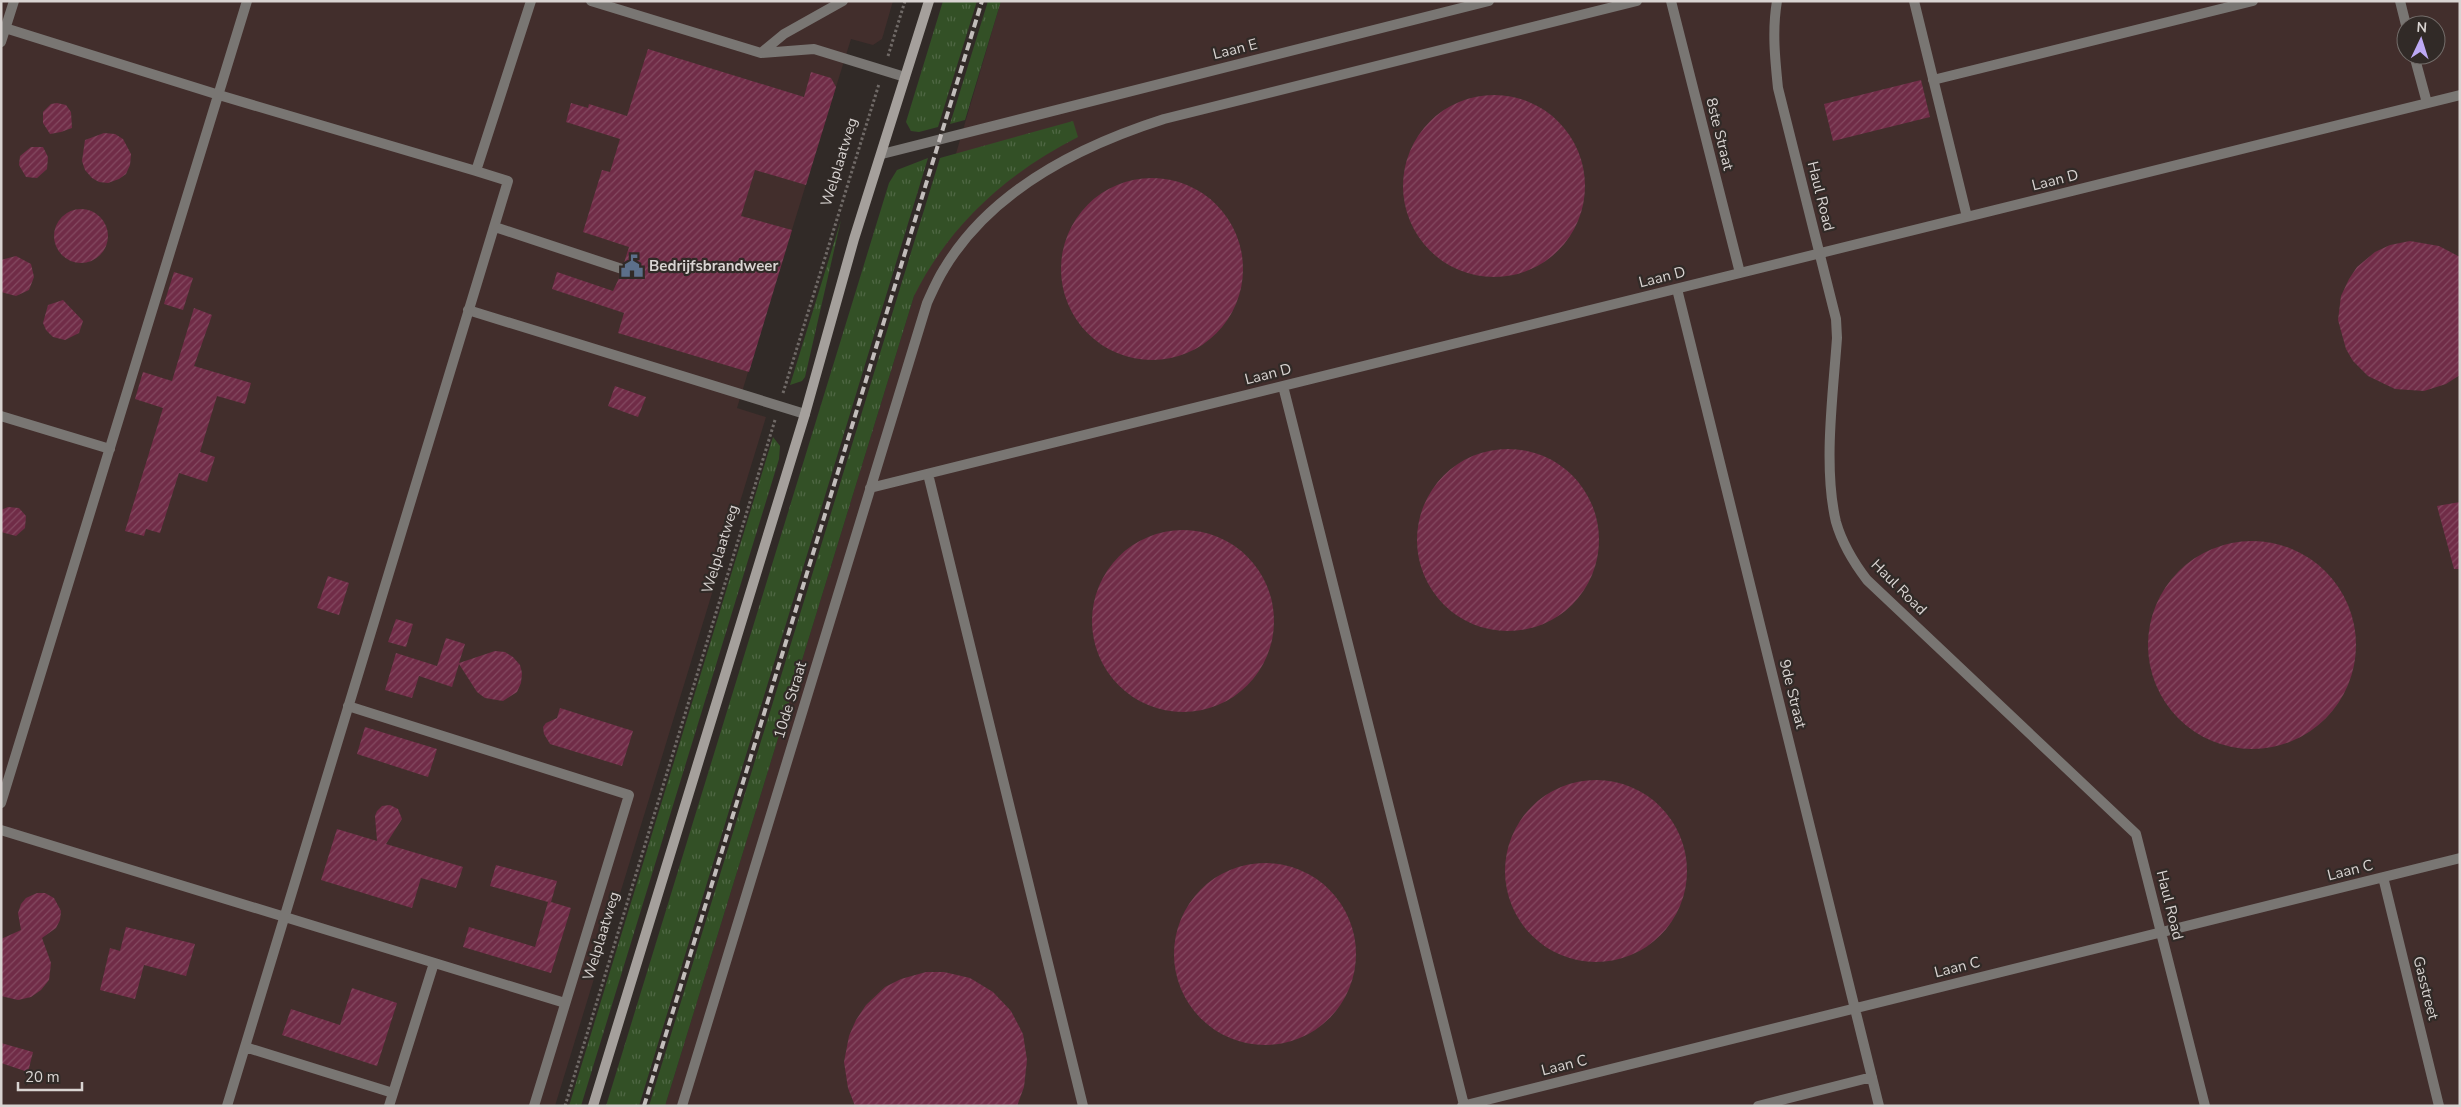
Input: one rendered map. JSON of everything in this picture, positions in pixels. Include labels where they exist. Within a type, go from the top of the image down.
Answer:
[{"type":"street","points":[[593,1106],[805,414],[854,239],[929,1]]},
{"type":"lane","points":[[1,42],[14,1]]},
{"type":"lane","points":[[1,803],[247,1]]},
{"type":"lane","points":[[476,171],[531,1]]},
{"type":"lane","points":[[591,1],[761,53],[814,49],[905,78]]},
{"type":"lane","points":[[761,53],[784,34],[843,1]]},
{"type":"lane","name":"Laan E","points":[[882,154],[1455,5],[1489,1]]},
{"type":"lane","name":"10de Straat","points":[[682,1106],[927,303],[944,269],[962,245],[1003,202],[1033,178],[1071,156],[1130,130],[1173,117],[1637,1]]},
{"type":"lane","name":"8ste Straat","points":[[1672,1],[1740,273]]},
{"type":"lane","name":"Haul Road","points":[[1777,1],[1774,19],[1774,53],[1778,88],[1836,319],[1837,338],[1830,463],[1831,496],[1837,524],[1846,546],[1867,580],[2136,834],[2205,1106]]},
{"type":"lane","points":[[1914,1],[1968,217]]},
{"type":"lane","points":[[1933,80],[2253,1]]},
{"type":"lane","points":[[2400,1],[2404,15]]},
{"type":"lane","points":[[6,28],[219,95],[508,181],[227,1106]]},
{"type":"lane","points":[[2417,65],[2427,103]]},
{"type":"lane","name":"Laan D","points":[[870,488],[1740,273],[1820,257],[1968,217],[2460,95]]},
{"type":"lane","points":[[494,227],[622,269]]},
{"type":"lane","name":"9de Straat","points":[[1677,289],[1879,1106]]},
{"type":"lane","points":[[468,310],[805,414]]},
{"type":"lane","points":[[1283,386],[1463,1106]]},
{"type":"lane","points":[[1,416],[110,449]]},
{"type":"lane","points":[[928,474],[1083,1106]]},
{"type":"lane","points":[[348,706],[629,795],[534,1106]]},
{"type":"lane","points":[[1,830],[565,1003]]},
{"type":"lane","name":"Laan C","points":[[1463,1106],[2460,858]]},
{"type":"lane","name":"Gasstreet","points":[[2383,877],[2439,1106]]},
{"type":"lane","points":[[389,1106],[434,962]]},
{"type":"lane","points":[[245,1047],[393,1093]]},
{"type":"lane","points":[[1758,1106],[1872,1077]]},
{"type":"path","name":"Welplaatweg","points":[[565,1106],[905,1]]},
{"type":"shaded area","points":[[1,1],[893,1],[882,39],[873,45],[851,39],[737,408],[766,417],[555,1106],[1,1106]]},
{"type":"shaded area","points":[[1001,1],[2460,1],[2460,1106],[665,1106],[914,296]]},
{"type":"green space","points":[[943,1],[977,1],[938,127],[919,132],[911,131],[906,122]]},
{"type":"green space","points":[[988,1],[1001,1],[965,120],[950,124]]},
{"type":"green space","points":[[1073,121],[1078,137],[1027,167],[983,203],[945,246],[928,270],[914,296],[665,1106],[649,1106],[940,158]]},
{"type":"green space","points":[[928,158],[639,1106],[606,1106],[889,183],[897,170]]},
{"type":"green space","points":[[841,220],[805,377],[802,381],[790,385]]},
{"type":"green space","points":[[773,437],[780,446],[779,459],[581,1106],[569,1106]]},
{"type":"building","points":[[648,49],[804,97],[811,72],[831,78],[836,87],[806,185],[755,170],[741,216],[792,230],[749,372],[618,333],[624,313],[552,289],[557,272],[613,291],[620,276],[628,272],[629,267],[624,263],[629,247],[583,232],[602,170],[610,172],[620,139],[566,122],[571,103],[588,108],[589,104],[627,116]]},
{"type":"building","points":[[1921,80],[1930,117],[1833,141],[1824,104]]},
{"type":"building","points":[[1503,95],[1512,96],[1537,105],[1559,121],[1575,143],[1584,168],[1584,204],[1575,229],[1559,251],[1537,267],[1521,273],[1503,277],[1485,277],[1476,276],[1451,267],[1436,257],[1423,244],[1413,229],[1404,204],[1403,177],[1404,168],[1413,143],[1423,128],[1436,115],[1451,105],[1476,96]]},
{"type":"building","points":[[51,104],[66,105],[71,112],[72,128],[50,134],[43,123],[43,112]]},
{"type":"building","points":[[104,133],[115,134],[123,139],[131,154],[130,165],[126,174],[108,183],[99,182],[92,178],[85,170],[82,161],[85,140]]},
{"type":"building","points":[[31,147],[43,147],[48,157],[47,169],[37,178],[26,177],[19,165],[20,156]]},
{"type":"building","points":[[1161,178],[1170,179],[1195,188],[1217,204],[1233,226],[1242,251],[1242,287],[1233,312],[1217,334],[1195,350],[1179,356],[1161,360],[1143,360],[1134,359],[1109,350],[1094,340],[1081,327],[1071,312],[1062,287],[1061,260],[1062,251],[1071,226],[1081,211],[1094,198],[1109,188],[1134,179]]},
{"type":"building","points":[[76,209],[86,209],[96,213],[104,221],[108,236],[104,251],[96,259],[86,263],[76,263],[66,259],[58,251],[54,241],[54,231],[58,221],[66,213]]},
{"type":"building","points":[[2410,241],[2439,246],[2460,257],[2460,375],[2446,384],[2424,391],[2395,389],[2368,376],[2353,361],[2346,349],[2338,320],[2341,296],[2357,267],[2375,252],[2390,245]]},
{"type":"building","points":[[16,256],[31,264],[34,277],[29,290],[16,296],[1,292],[1,260]]},
{"type":"building","points":[[174,272],[193,278],[183,310],[164,304]]},
{"type":"building","points":[[63,300],[83,321],[79,333],[65,340],[53,337],[46,330],[43,323],[48,305]]},
{"type":"building","points":[[194,308],[212,315],[194,366],[251,383],[245,404],[217,396],[200,452],[215,457],[207,482],[179,473],[160,533],[146,529],[144,536],[125,531],[163,408],[135,399],[143,372],[172,381]]},
{"type":"building","points":[[615,386],[646,397],[638,417],[608,406]]},
{"type":"building","points":[[1517,449],[1526,450],[1551,459],[1573,475],[1589,497],[1598,522],[1598,558],[1589,583],[1573,605],[1551,621],[1535,627],[1517,631],[1499,631],[1490,630],[1465,621],[1450,611],[1437,598],[1427,583],[1418,558],[1417,531],[1418,522],[1427,497],[1437,482],[1450,469],[1465,459],[1490,450]]},
{"type":"building","points":[[2460,502],[2460,569],[2454,569],[2437,506]]},
{"type":"building","points":[[8,507],[19,508],[26,516],[25,528],[16,536],[1,532],[1,510]]},
{"type":"building","points":[[1192,530],[1201,531],[1226,540],[1248,556],[1264,578],[1273,603],[1273,639],[1264,664],[1248,686],[1226,702],[1210,708],[1192,712],[1174,712],[1165,711],[1140,702],[1125,692],[1112,679],[1102,664],[1093,639],[1092,612],[1093,603],[1102,578],[1112,563],[1125,550],[1140,540],[1165,531]]},
{"type":"building","points":[[2242,541],[2262,541],[2282,545],[2301,553],[2326,571],[2339,587],[2348,605],[2356,635],[2352,675],[2348,685],[2339,703],[2326,719],[2310,732],[2282,745],[2262,749],[2242,749],[2222,745],[2203,737],[2186,726],[2171,711],[2160,694],[2152,675],[2148,655],[2148,635],[2152,615],[2160,596],[2171,579],[2186,564],[2203,553],[2222,545]]},
{"type":"building","points":[[328,576],[349,583],[339,615],[317,608]]},
{"type":"building","points":[[396,619],[413,624],[406,647],[388,642]]},
{"type":"building","points":[[446,638],[465,644],[459,663],[495,651],[505,652],[513,657],[520,665],[522,673],[521,683],[517,692],[503,701],[485,698],[477,692],[459,664],[452,687],[419,676],[412,698],[385,690],[396,653],[437,666]]},
{"type":"building","points":[[560,708],[633,731],[622,766],[550,744],[544,734],[543,727],[546,723],[557,718]]},
{"type":"building","points":[[365,727],[437,749],[428,777],[357,754]]},
{"type":"building","points":[[1605,780],[1614,781],[1639,790],[1661,806],[1677,828],[1686,853],[1686,889],[1677,914],[1661,936],[1639,952],[1623,958],[1605,962],[1587,962],[1578,961],[1553,952],[1538,942],[1525,929],[1515,914],[1506,889],[1505,862],[1506,853],[1515,828],[1525,813],[1538,800],[1553,790],[1578,781]]},
{"type":"building","points":[[390,805],[398,809],[402,819],[386,844],[463,867],[456,888],[421,878],[412,908],[321,880],[337,829],[377,841],[375,816],[382,806]]},
{"type":"building","points":[[1274,863],[1283,864],[1308,873],[1330,889],[1346,911],[1355,936],[1355,972],[1346,997],[1330,1019],[1308,1035],[1292,1041],[1274,1045],[1256,1045],[1247,1044],[1222,1035],[1207,1025],[1194,1012],[1184,997],[1175,972],[1174,945],[1175,936],[1184,911],[1194,896],[1207,883],[1222,873],[1247,864]]},
{"type":"building","points":[[496,865],[557,881],[551,902],[571,908],[551,973],[463,947],[469,927],[535,947],[548,902],[490,886]]},
{"type":"building","points":[[37,893],[45,893],[54,898],[61,911],[60,920],[56,928],[42,938],[51,963],[49,980],[41,990],[31,997],[18,1000],[1,996],[1,939],[21,930],[18,913],[21,904],[26,898]]},
{"type":"building","points":[[126,927],[195,944],[186,976],[144,965],[135,999],[100,990],[110,948],[120,951]]},
{"type":"building","points":[[926,972],[944,972],[970,978],[993,992],[1011,1011],[1023,1034],[1027,1060],[1024,1087],[1017,1106],[855,1106],[848,1088],[844,1062],[849,1036],[856,1020],[866,1005],[885,987],[901,979]]},
{"type":"building","points":[[352,988],[397,1003],[377,1066],[282,1035],[291,1009],[340,1025]]},
{"type":"building","points":[[1,1043],[33,1052],[28,1072],[1,1063]]},
{"type":"railway","points":[[644,1106],[982,1]]},
{"type":"place","name":"Bedrijfsbrandweer","points":[[632,266]]}]
